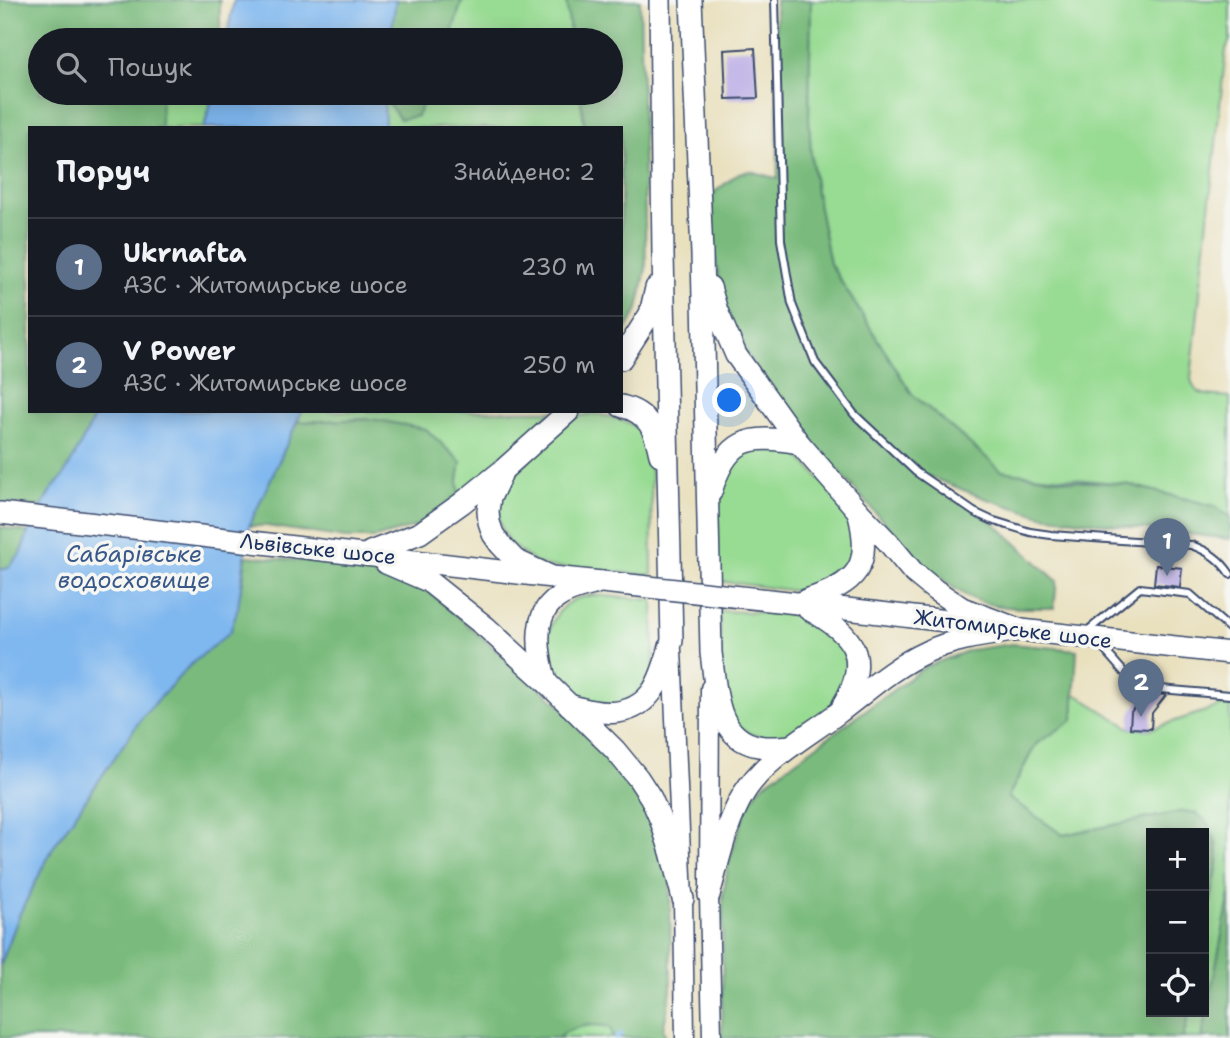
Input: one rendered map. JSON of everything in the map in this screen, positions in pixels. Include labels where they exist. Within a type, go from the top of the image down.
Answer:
[{"type":"highway","points":[[569,705],[590,712],[608,713],[635,706],[652,692],[672,641],[660,0]]},
{"type":"highway","points":[[691,0],[702,254],[710,653],[724,723],[732,732],[756,746],[791,746]]},
{"type":"highway","points":[[702,254],[717,311],[736,355],[799,443],[914,572],[935,590],[962,608],[1021,630]]},
{"type":"highway","points":[[623,356],[650,314],[663,255]]},
{"type":"highway","points":[[623,406],[640,415],[655,433],[669,495]]},
{"type":"highway","points":[[365,554],[420,533],[503,470],[567,413]]},
{"type":"highway","points":[[708,504],[719,469],[737,446],[762,438],[799,443]]},
{"type":"highway","points":[[503,470],[490,498],[488,511],[493,534],[515,560],[552,577]]},
{"type":"highway","points":[[797,603],[830,592],[853,577],[862,558],[864,541],[858,511]]},
{"type":"highway","name":"Львівське шосе","points":[[0,513],[602,582]]},
{"type":"highway","points":[[365,554],[428,581],[487,628],[615,750],[651,798],[671,852],[683,898]]},
{"type":"highway","points":[[546,682],[539,656],[538,634],[544,614],[554,599],[570,591],[602,582],[797,603],[829,620],[851,643],[856,655],[856,679],[839,712]]},
{"type":"highway","name":"Житомирське шосе","points":[[797,603],[1230,653]]},
{"type":"highway","points":[[709,895],[729,826],[745,792],[773,761],[884,678],[924,653],[967,638],[1021,630]]},
{"type":"main road","points":[[672,641],[683,898],[685,1038]]},
{"type":"main road","points":[[710,653],[709,895],[712,1038]]},
{"type":"lane","points":[[775,0],[781,240],[792,304],[815,362],[854,414],[916,472],[974,512],[991,520],[1030,532],[1051,535],[1191,545],[1213,555],[1230,575]]},
{"type":"lane","points":[[1230,629],[1191,594],[1140,588],[1087,637],[1137,687],[1230,695]]},
{"type":"green space","points":[[0,0],[220,0],[220,28],[28,28],[28,105],[161,105],[161,126],[28,126],[28,413],[95,413],[72,461],[42,507],[0,503]]},
{"type":"green space","points":[[396,0],[462,0],[454,28],[392,28]]},
{"type":"green space","points":[[462,0],[566,0],[570,28],[454,28]]},
{"type":"green space","points":[[566,0],[640,0],[646,268],[638,309],[623,335],[623,126],[585,126],[582,105],[623,105],[623,28],[570,28]]},
{"type":"green space","points":[[776,0],[811,0],[811,155],[830,264],[912,394],[1002,471],[1072,481],[1126,484],[1214,506],[1230,517],[1230,539],[1042,516],[984,498],[920,473],[991,520],[1057,581],[1054,608],[1008,607],[986,603],[965,595],[918,558],[800,427],[754,365],[725,306],[715,259],[711,195],[739,173],[750,171],[778,179]]},
{"type":"green space","points":[[811,0],[1230,0],[1230,40],[1226,49],[1191,378],[1200,393],[1230,397],[1230,517],[1214,506],[1126,484],[1002,472],[912,394],[830,264],[811,155]]},
{"type":"green space","points":[[161,105],[210,105],[205,126],[161,126]]},
{"type":"green space","points":[[384,105],[390,105],[400,119],[417,116],[422,105],[582,105],[585,126],[385,126]]},
{"type":"green space","points":[[390,105],[422,105],[417,116],[400,119]]},
{"type":"green space","points":[[301,413],[550,413],[459,499],[461,462],[372,419],[297,422]]},
{"type":"green space","points":[[595,414],[615,418],[636,427],[645,437],[651,453],[652,575],[553,567],[536,563],[509,543],[502,529],[498,516],[499,503],[510,479],[566,422],[579,416]]},
{"type":"green space","points":[[372,419],[426,429],[461,462],[459,499],[417,526],[375,538],[346,538],[267,526],[249,526],[297,422]]},
{"type":"green space","points":[[788,444],[847,508],[858,539],[851,570],[804,592],[718,581],[718,490],[745,447]]},
{"type":"green space","points":[[0,527],[28,532],[22,550],[15,560],[0,570]]},
{"type":"green space","points":[[246,556],[361,566],[393,575],[427,590],[576,719],[644,802],[670,880],[671,991],[663,1030],[667,1038],[613,1038],[610,1027],[596,1025],[576,1028],[558,1038],[0,1038],[0,967],[20,913],[54,846],[143,716],[189,666],[230,631],[243,581]]},
{"type":"green space","points":[[592,595],[653,600],[654,669],[649,680],[638,692],[614,705],[584,702],[557,681],[551,670],[548,638],[552,623],[565,605],[575,599]]},
{"type":"green space","points":[[719,611],[802,614],[823,624],[846,654],[849,672],[837,700],[793,733],[781,737],[766,738],[751,734],[736,725],[723,700]]},
{"type":"green space","points":[[1012,644],[1077,650],[1073,720],[1036,744],[1008,797],[1063,835],[1184,811],[1196,813],[1206,822],[1213,835],[1218,863],[1209,910],[1209,828],[1146,828],[1146,1017],[1188,1017],[1183,1038],[722,1038],[723,896],[728,866],[739,829],[747,808],[760,787],[925,667],[970,650]]},
{"type":"green space","points":[[1074,693],[1130,728],[1151,729],[1230,703],[1230,894],[1209,1002],[1209,910],[1218,863],[1217,845],[1209,837],[1209,828],[1200,828],[1184,811],[1063,835],[1008,797],[1036,744],[1073,720]]},
{"type":"green space","points":[[1230,894],[1230,1038],[1202,1038],[1206,1017],[1209,1017],[1209,1002]]},
{"type":"green space","points":[[1188,1017],[1206,1017],[1202,1038],[1183,1038]]},
{"type":"green space","points":[[588,1025],[610,1027],[613,1038],[558,1038],[565,1031]]},
{"type":"water","points":[[234,0],[396,0],[392,28],[228,28]]},
{"type":"water","points":[[210,105],[384,105],[385,126],[205,126]]},
{"type":"water","name":"Сабарівське водосховище","points":[[95,413],[301,413],[249,526],[238,608],[230,632],[189,666],[143,716],[54,846],[20,913],[0,966],[0,570],[8,568],[22,552],[28,532],[51,490],[72,461]]},
{"type":"building","points":[[755,48],[758,98],[726,99],[724,50]]},
{"type":"building","points":[[1156,565],[1182,568],[1180,587],[1154,584]]},
{"type":"building","points":[[1145,693],[1166,695],[1152,713],[1151,729],[1130,728],[1131,712]]},
{"type":"waterway","points":[[616,1038],[621,1034]]},
{"type":"place","name":"Ukrnafta","points":[[1167,576]]},
{"type":"place","name":"V Power","points":[[1141,717]]}]
